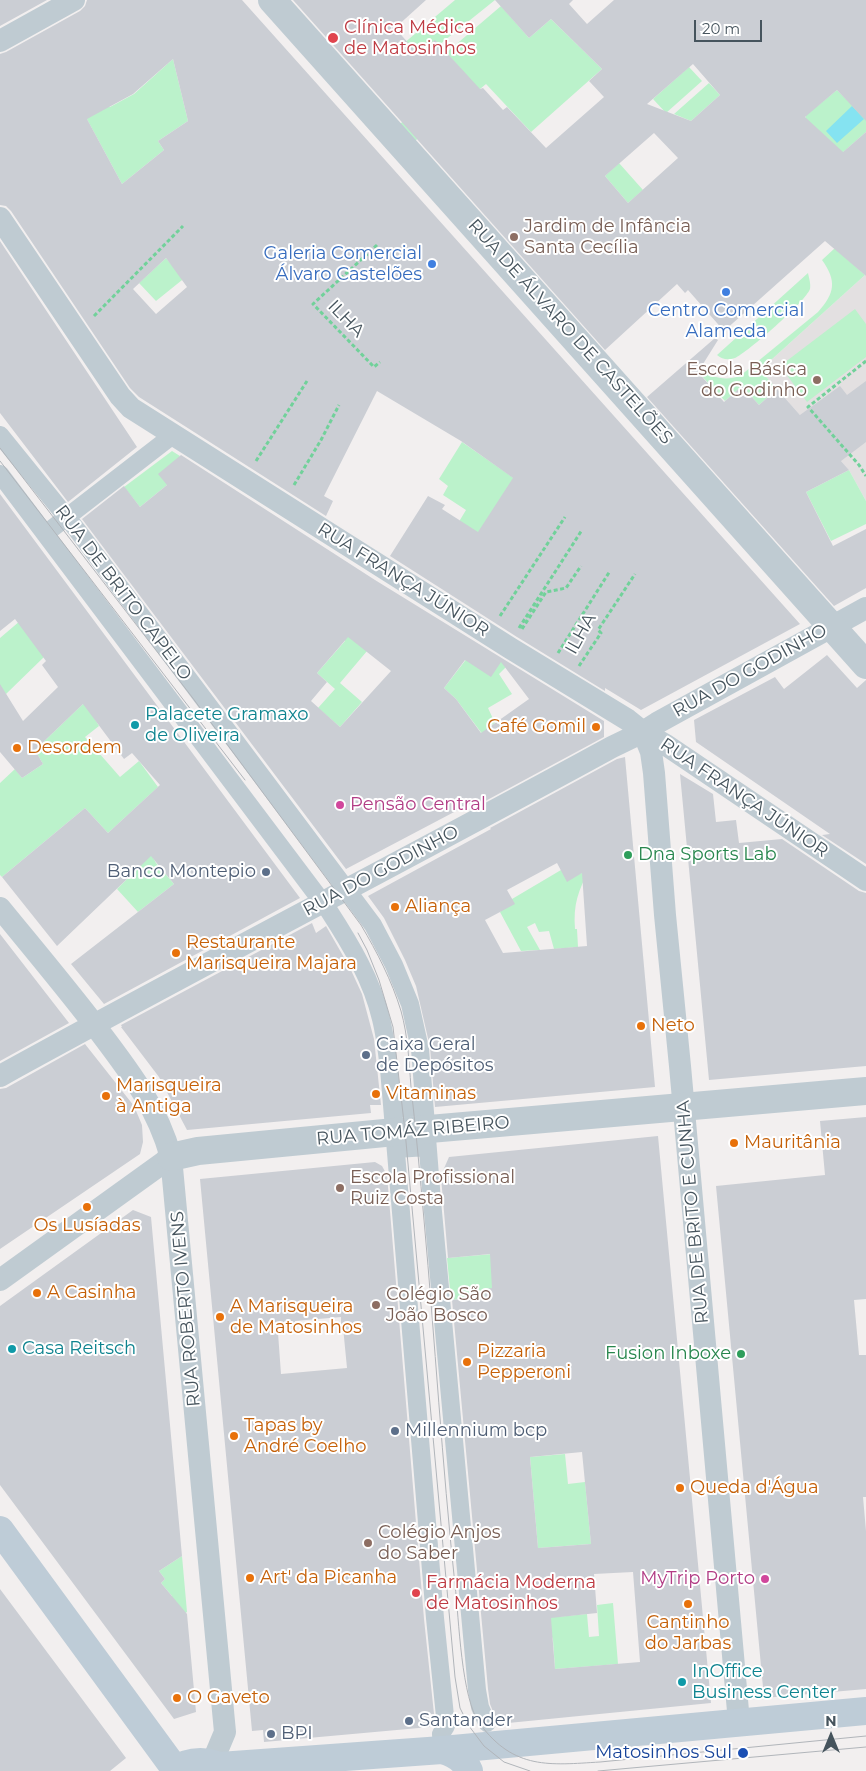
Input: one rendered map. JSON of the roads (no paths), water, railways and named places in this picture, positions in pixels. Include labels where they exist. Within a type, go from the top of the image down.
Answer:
[{"type":"main road","points":[[0,1530],[174,1770],[192,1762],[220,1767],[442,1750],[866,1711]]},
{"type":"main road","points":[[442,1750],[463,1760],[469,1771]]},
{"type":"street","points":[[0,41],[74,0]]},
{"type":"street","name":"RUA DE ÁLVARO DE CASTELÕES","points":[[272,0],[866,665]]},
{"type":"street","name":"RUA FRANÇA JÚNIOR","points":[[0,218],[120,396],[131,408],[488,634],[628,720],[643,732],[666,745],[866,880]]},
{"type":"street","name":"RUA DE BRITO CAPELO","points":[[0,434],[67,518],[350,893],[373,925],[394,965],[410,1004],[420,1049],[477,1690],[480,1707],[487,1723]]},
{"type":"street","points":[[46,534],[173,436]]},
{"type":"street","name":"RUA DE BRITO CAPELO","points":[[22,462],[1,476],[326,907],[348,940],[369,982],[381,1018],[389,1069],[434,1608],[446,1726],[441,1734],[442,1750]]},
{"type":"street","name":"RUA DO GODINHO","points":[[0,1076],[94,1024],[326,907],[376,875],[643,732],[656,723],[866,608]]},
{"type":"street","name":"RUA DE BRITO E CUNHA","points":[[643,732],[651,752],[654,772],[661,870],[739,1722]]},
{"type":"street","points":[[308,882],[331,868]]},
{"type":"street","name":"RUA ROBERTO IVENS","points":[[0,908],[94,1024],[144,1092],[165,1134],[171,1156],[225,1732],[220,1767]]},
{"type":"street","name":"RUA TOMÁZ RIBEIRO","points":[[0,1280],[171,1156],[198,1151],[394,1130],[866,1091]]},
{"type":"water","points":[[852,106],[864,119],[837,143],[826,131]]},
{"type":"tram line","points":[[0,448],[192,697],[361,925],[389,978],[401,1011],[408,1049],[462,1658],[469,1696],[480,1724],[506,1750],[520,1757],[534,1761],[565,1764],[866,1736]]},
{"type":"tram line","points":[[0,461],[245,780]]},
{"type":"tram line","points":[[358,933],[379,980],[393,1027],[405,1131],[455,1677],[460,1708],[469,1726],[484,1746],[504,1762],[530,1771]]},
{"type":"tram line","points":[[598,1771],[866,1747]]},
{"type":"place","name":"Clínica Médica de Matosinhos","points":[[333,38]]},
{"type":"place","name":"Jardim de Infância Santa Cecília","points":[[514,237]]},
{"type":"place","name":"Galeria Comercial Álvaro Castelões","points":[[432,264]]},
{"type":"place","name":"Centro Comercial Alameda","points":[[726,292]]},
{"type":"place","name":"Escola Básica do Godinho","points":[[817,380]]},
{"type":"place","name":"Palacete Gramaxo de Oliveira","points":[[135,725]]},
{"type":"place","name":"Café Gomil","points":[[596,727]]},
{"type":"place","name":"Desordem","points":[[17,748]]},
{"type":"place","name":"Pensão Central","points":[[340,805]]},
{"type":"place","name":"Dna Sports Lab","points":[[628,855]]},
{"type":"place","name":"Banco Montepio","points":[[266,872]]},
{"type":"place","name":"Aliança","points":[[395,907]]},
{"type":"place","name":"Restaurante Marisqueira Majara","points":[[176,953]]},
{"type":"place","name":"Neto","points":[[641,1026]]},
{"type":"place","name":"Caixa Geral de Depósitos","points":[[366,1055]]},
{"type":"place","name":"Vitaminas","points":[[376,1094]]},
{"type":"place","name":"Marisqueira à Antiga","points":[[106,1096]]},
{"type":"place","name":"Mauritânia","points":[[734,1143]]},
{"type":"place","name":"Escola Profissional Ruiz Costa","points":[[340,1188]]},
{"type":"place","name":"Os Lusíadas","points":[[87,1207]]},
{"type":"place","name":"A Casinha","points":[[37,1293]]},
{"type":"place","name":"Colégio São João Bosco","points":[[376,1305]]},
{"type":"place","name":"A Marisqueira de Matosinhos","points":[[220,1317]]},
{"type":"place","name":"Casa Reitsch","points":[[12,1349]]},
{"type":"place","name":"Fusion Inboxe","points":[[741,1354]]},
{"type":"place","name":"Pizzaria Pepperoni","points":[[467,1362]]},
{"type":"place","name":"Millennium bcp","points":[[395,1431]]},
{"type":"place","name":"Tapas by André Coelho","points":[[234,1436]]},
{"type":"place","name":"Queda d'Água","points":[[680,1488]]},
{"type":"place","name":"Colégio Anjos do Saber","points":[[368,1543]]},
{"type":"place","name":"Art' da Picanha","points":[[250,1578]]},
{"type":"place","name":"MyTrip Porto","points":[[765,1579]]},
{"type":"place","name":"Farmácia Moderna de Matosinhos","points":[[416,1593]]},
{"type":"place","name":"Cantinho do Jarbas","points":[[688,1604]]},
{"type":"place","name":"InOffice Business Center","points":[[682,1682]]},
{"type":"place","name":"O Gaveto","points":[[177,1698]]},
{"type":"place","name":"Santander","points":[[409,1721]]},
{"type":"place","name":"BPI","points":[[271,1734]]},
{"type":"place","name":"Matosinhos Sul","points":[[743,1753]]}]
